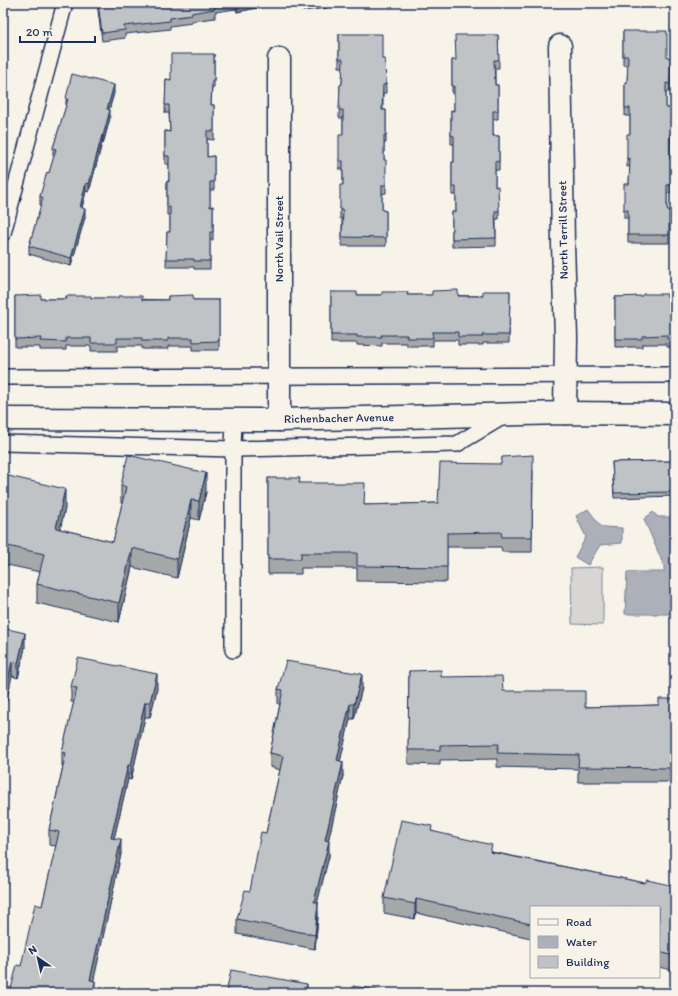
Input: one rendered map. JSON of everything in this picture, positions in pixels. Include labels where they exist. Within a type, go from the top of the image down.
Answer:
[{"type":"street","name":"North Terrill Street","points":[[560,46],[566,375],[565,413]]},
{"type":"street","name":"North Vail Street","points":[[278,420],[279,59]]},
{"type":"street","name":"Richenbacher Avenue","points":[[3,419],[278,420],[565,413],[675,414]]},
{"type":"lane","points":[[3,233],[65,3]]},
{"type":"lane","points":[[3,377],[675,375]]},
{"type":"lane","points":[[3,443],[233,450],[457,444],[506,414]]},
{"type":"lane","points":[[233,650],[234,419]]},
{"type":"shaded area","points":[[603,567],[603,625],[572,624],[571,568]]},
{"type":"water","points":[[588,509],[601,527],[622,528],[622,543],[600,545],[588,565],[575,557],[586,537],[576,516]]},
{"type":"water","points":[[653,512],[658,517],[675,517],[675,614],[625,614],[627,572],[664,572],[664,566],[644,519]]},
{"type":"building","points":[[98,3],[220,3],[214,4],[215,9],[191,13],[192,15],[170,18],[170,21],[124,26],[125,30],[102,33]]},
{"type":"building","points":[[623,31],[667,31],[667,57],[671,58],[670,84],[666,83],[666,108],[672,108],[670,159],[672,159],[672,185],[667,185],[669,235],[628,235],[628,210],[624,210],[624,184],[629,184],[630,158],[627,159],[627,134],[630,134],[630,108],[625,108],[625,83],[627,83],[628,56],[623,56]]},
{"type":"building","points":[[339,34],[382,34],[382,59],[385,59],[386,84],[383,85],[382,110],[386,110],[384,160],[386,160],[386,185],[382,185],[382,210],[386,211],[386,238],[342,237],[343,210],[340,210],[340,185],[343,185],[343,161],[339,161],[339,135],[343,135],[343,110],[339,110],[343,59],[339,59]]},
{"type":"building","points":[[455,35],[498,35],[499,60],[494,60],[495,85],[498,85],[498,111],[493,111],[493,136],[499,136],[499,162],[495,161],[495,187],[498,186],[499,211],[495,211],[496,238],[452,239],[452,212],[456,212],[456,187],[452,187],[454,136],[451,135],[451,110],[454,111],[452,60],[456,60]]},
{"type":"building","points":[[171,54],[214,54],[214,80],[212,80],[211,105],[214,105],[214,131],[207,131],[207,157],[214,156],[214,182],[210,182],[210,207],[213,206],[213,232],[210,232],[210,261],[194,261],[194,259],[166,259],[167,232],[170,232],[170,207],[167,207],[169,156],[165,156],[165,131],[170,132],[169,105],[165,105],[166,79],[171,80]]},
{"type":"building","points":[[72,74],[114,85],[107,109],[110,110],[103,136],[102,135],[89,184],[86,183],[80,207],[85,209],[71,258],[29,246],[43,198],[40,196],[56,149],[53,148],[68,99],[66,98]]},
{"type":"building","points":[[458,290],[458,296],[483,296],[483,291],[510,291],[509,335],[458,337],[458,332],[432,332],[433,338],[407,338],[407,335],[357,337],[357,335],[331,335],[331,292],[357,292],[357,295],[382,295],[382,292],[408,292],[407,295],[432,295],[432,291]]},
{"type":"building","points":[[643,294],[667,294],[667,297],[675,297],[675,339],[667,339],[667,335],[642,336],[642,339],[615,339],[615,297],[642,296]]},
{"type":"building","points":[[41,295],[41,299],[67,299],[66,296],[118,298],[118,296],[142,296],[142,300],[168,300],[168,296],[193,295],[193,300],[219,300],[219,341],[193,342],[193,338],[168,338],[168,341],[142,341],[142,338],[117,338],[117,343],[91,343],[91,338],[66,338],[66,342],[40,341],[41,338],[15,339],[15,296]]},
{"type":"building","points":[[128,455],[206,473],[199,501],[191,500],[177,559],[132,548],[119,603],[37,584],[44,554],[3,545],[3,469],[5,470],[4,475],[65,489],[56,528],[113,542],[126,487],[121,485]]},
{"type":"building","points":[[533,455],[532,537],[502,537],[501,532],[447,533],[447,567],[357,566],[357,553],[301,553],[301,559],[268,559],[268,478],[300,478],[299,483],[365,483],[364,505],[438,503],[440,463],[501,464],[502,457]]},
{"type":"building","points":[[675,461],[675,492],[614,493],[612,462]]},
{"type":"building","points":[[3,628],[25,633],[18,663],[12,661],[3,705]]},
{"type":"building","points":[[78,658],[157,674],[150,702],[145,702],[131,765],[128,765],[111,838],[121,839],[90,980],[95,981],[93,993],[10,993],[17,965],[21,966],[35,904],[42,906],[59,832],[49,830],[66,753],[62,752],[77,688],[71,687]]},
{"type":"building","points":[[286,661],[362,674],[354,704],[350,704],[337,760],[343,762],[325,840],[329,841],[314,902],[318,902],[315,935],[237,919],[245,890],[250,891],[261,832],[266,833],[283,756],[270,753],[283,690],[278,689]]},
{"type":"building","points":[[441,670],[441,677],[502,676],[503,691],[585,691],[585,707],[659,705],[659,699],[675,699],[675,768],[578,767],[579,755],[497,753],[499,744],[440,745],[440,750],[408,750],[409,671]]},
{"type":"building","points":[[401,820],[432,826],[431,831],[492,845],[490,852],[645,883],[647,880],[675,886],[675,956],[660,952],[660,906],[530,906],[530,924],[416,899],[415,904],[384,898]]},
{"type":"building","points":[[231,970],[307,984],[305,993],[226,993]]},
{"type":"building","points":[[353,986],[382,991],[383,993],[352,993]]}]
